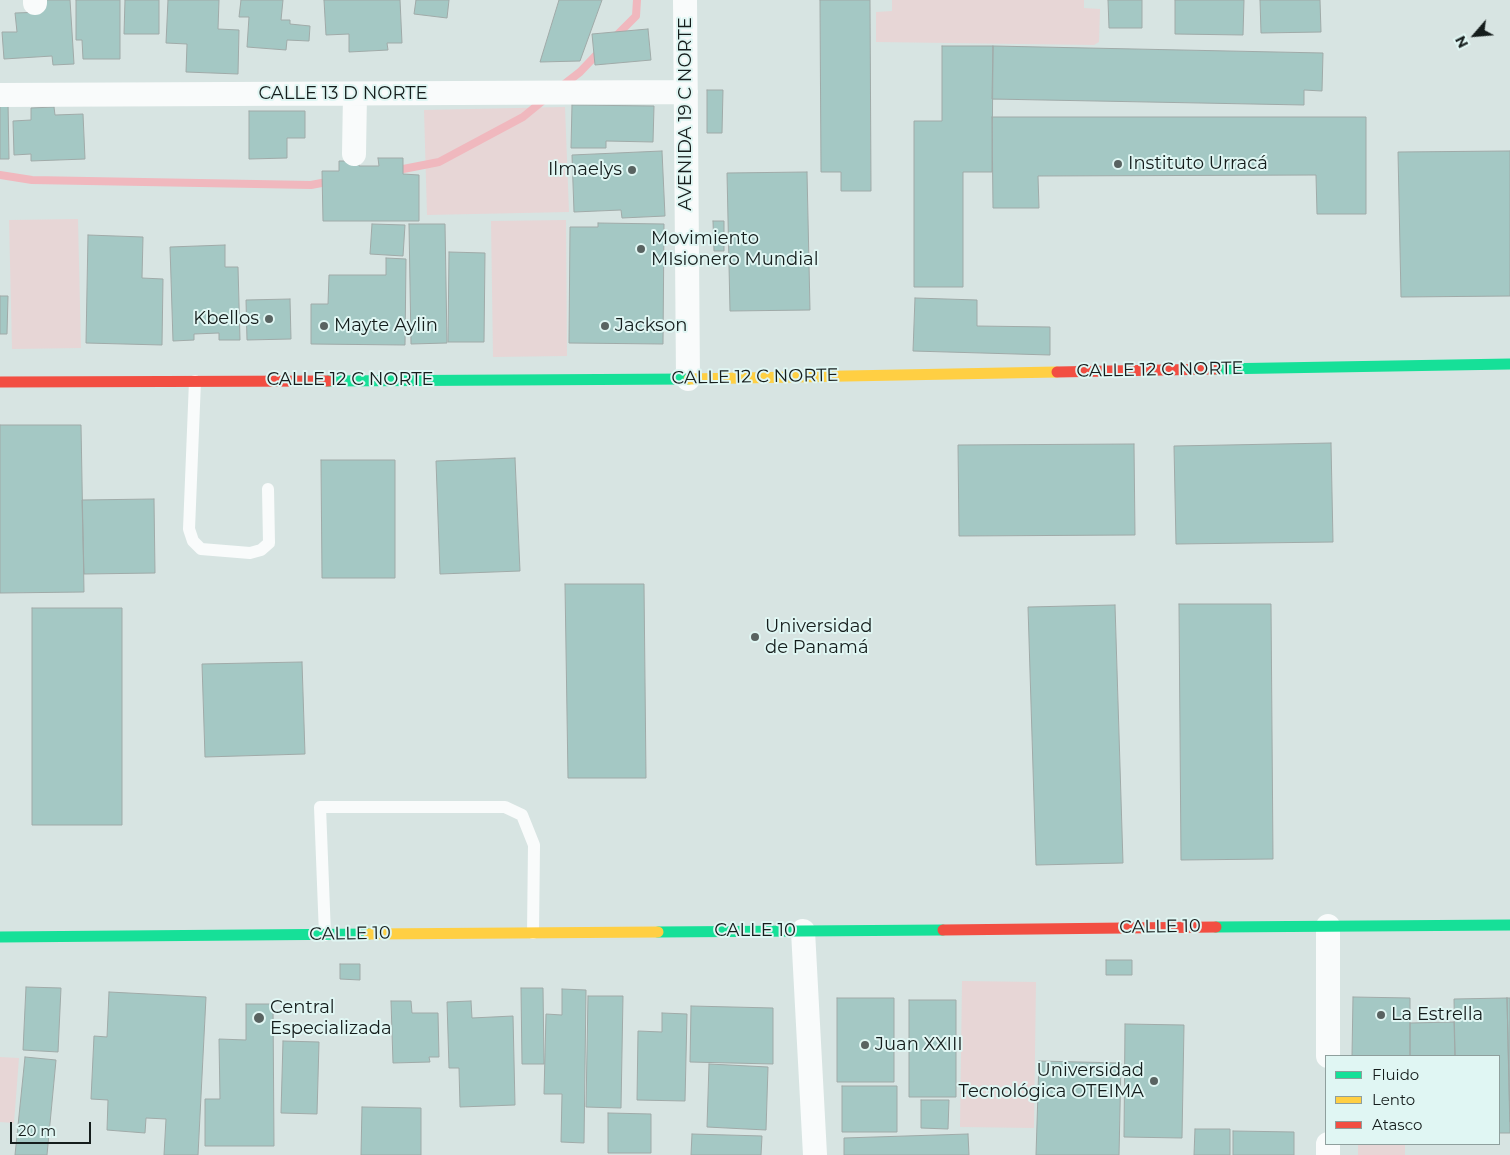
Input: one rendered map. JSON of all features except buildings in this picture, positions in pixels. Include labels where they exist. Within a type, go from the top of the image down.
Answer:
[{"type":"main road","name":"CALLE 12 C NORTE","points":[[0,382],[688,379],[1510,364]]},
{"type":"main road","name":"CALLE 10","points":[[0,937],[1510,925]]},
{"type":"street","name":"AVENIDA 19 C NORTE","points":[[685,0],[688,379]]},
{"type":"street","name":"CALLE 13 D NORTE","points":[[0,95],[686,92]]},
{"type":"street","points":[[354,154],[355,94]]},
{"type":"street","points":[[1328,926],[1328,1055]]},
{"type":"street","points":[[803,930],[815,1155]]},
{"type":"lane","points":[[195,381],[189,529],[192,541],[201,549],[250,553],[261,550],[269,543],[268,489]]},
{"type":"lane","points":[[325,935],[320,806],[504,807],[522,815],[534,845],[533,933]]},
{"type":"shaded area","points":[[892,0],[1084,0],[1084,8],[1100,9],[1099,42],[1094,45],[876,42],[876,12],[892,11]]},
{"type":"shaded area","points":[[565,107],[569,212],[427,215],[424,110]]},
{"type":"shaded area","points":[[78,219],[81,348],[12,349],[9,220]]},
{"type":"shaded area","points":[[566,220],[567,356],[493,357],[491,221]]},
{"type":"shaded area","points":[[962,981],[1036,982],[1034,1128],[960,1127]]},
{"type":"shaded area","points":[[0,1057],[19,1058],[14,1123],[0,1122]]},
{"type":"shaded area","points":[[1358,1145],[1405,1145],[1405,1155],[1358,1155]]},
{"type":"waterway","points":[[613,39],[636,16],[637,0]]},
{"type":"waterway","points":[[562,86],[580,72],[601,50]]},
{"type":"waterway","points":[[393,171],[439,162],[523,117],[545,99]]},
{"type":"waterway","points":[[0,175],[32,180],[311,185],[332,181]]},
{"type":"traffic: fast","points":[[1216,369],[1510,364]]},
{"type":"traffic: fast","points":[[328,381],[689,379]]},
{"type":"traffic: fast","points":[[1216,927],[1510,925]]},
{"type":"traffic: fast","points":[[658,932],[943,930]]},
{"type":"traffic: fast","points":[[0,937],[369,934]]},
{"type":"traffic: slow","points":[[689,379],[1057,372]]},
{"type":"traffic: slow","points":[[369,934],[658,932]]},
{"type":"traffic: jam","points":[[1057,372],[1216,369]]},
{"type":"traffic: jam","points":[[0,382],[328,381]]},
{"type":"traffic: jam","points":[[943,930],[1216,927]]},
{"type":"place","name":"Instituto Urracá","points":[[1118,164]]},
{"type":"place","name":"Ilmaelys","points":[[632,170]]},
{"type":"place","name":"Movimiento MIsionero Mundial","points":[[641,249]]},
{"type":"place","name":"Kbellos","points":[[269,319]]},
{"type":"place","name":"Mayte Aylin","points":[[324,326]]},
{"type":"place","name":"Jackson","points":[[605,326]]},
{"type":"place","name":"Universidad de Panamá","points":[[755,637]]},
{"type":"place","name":"La Estrella","points":[[1381,1015]]},
{"type":"place","name":"Central Especializada","points":[[259,1018]]},
{"type":"place","name":"Juan XXIII","points":[[865,1045]]},
{"type":"place","name":"Universidad Tecnológica OTEIMA","points":[[1154,1081]]}]
